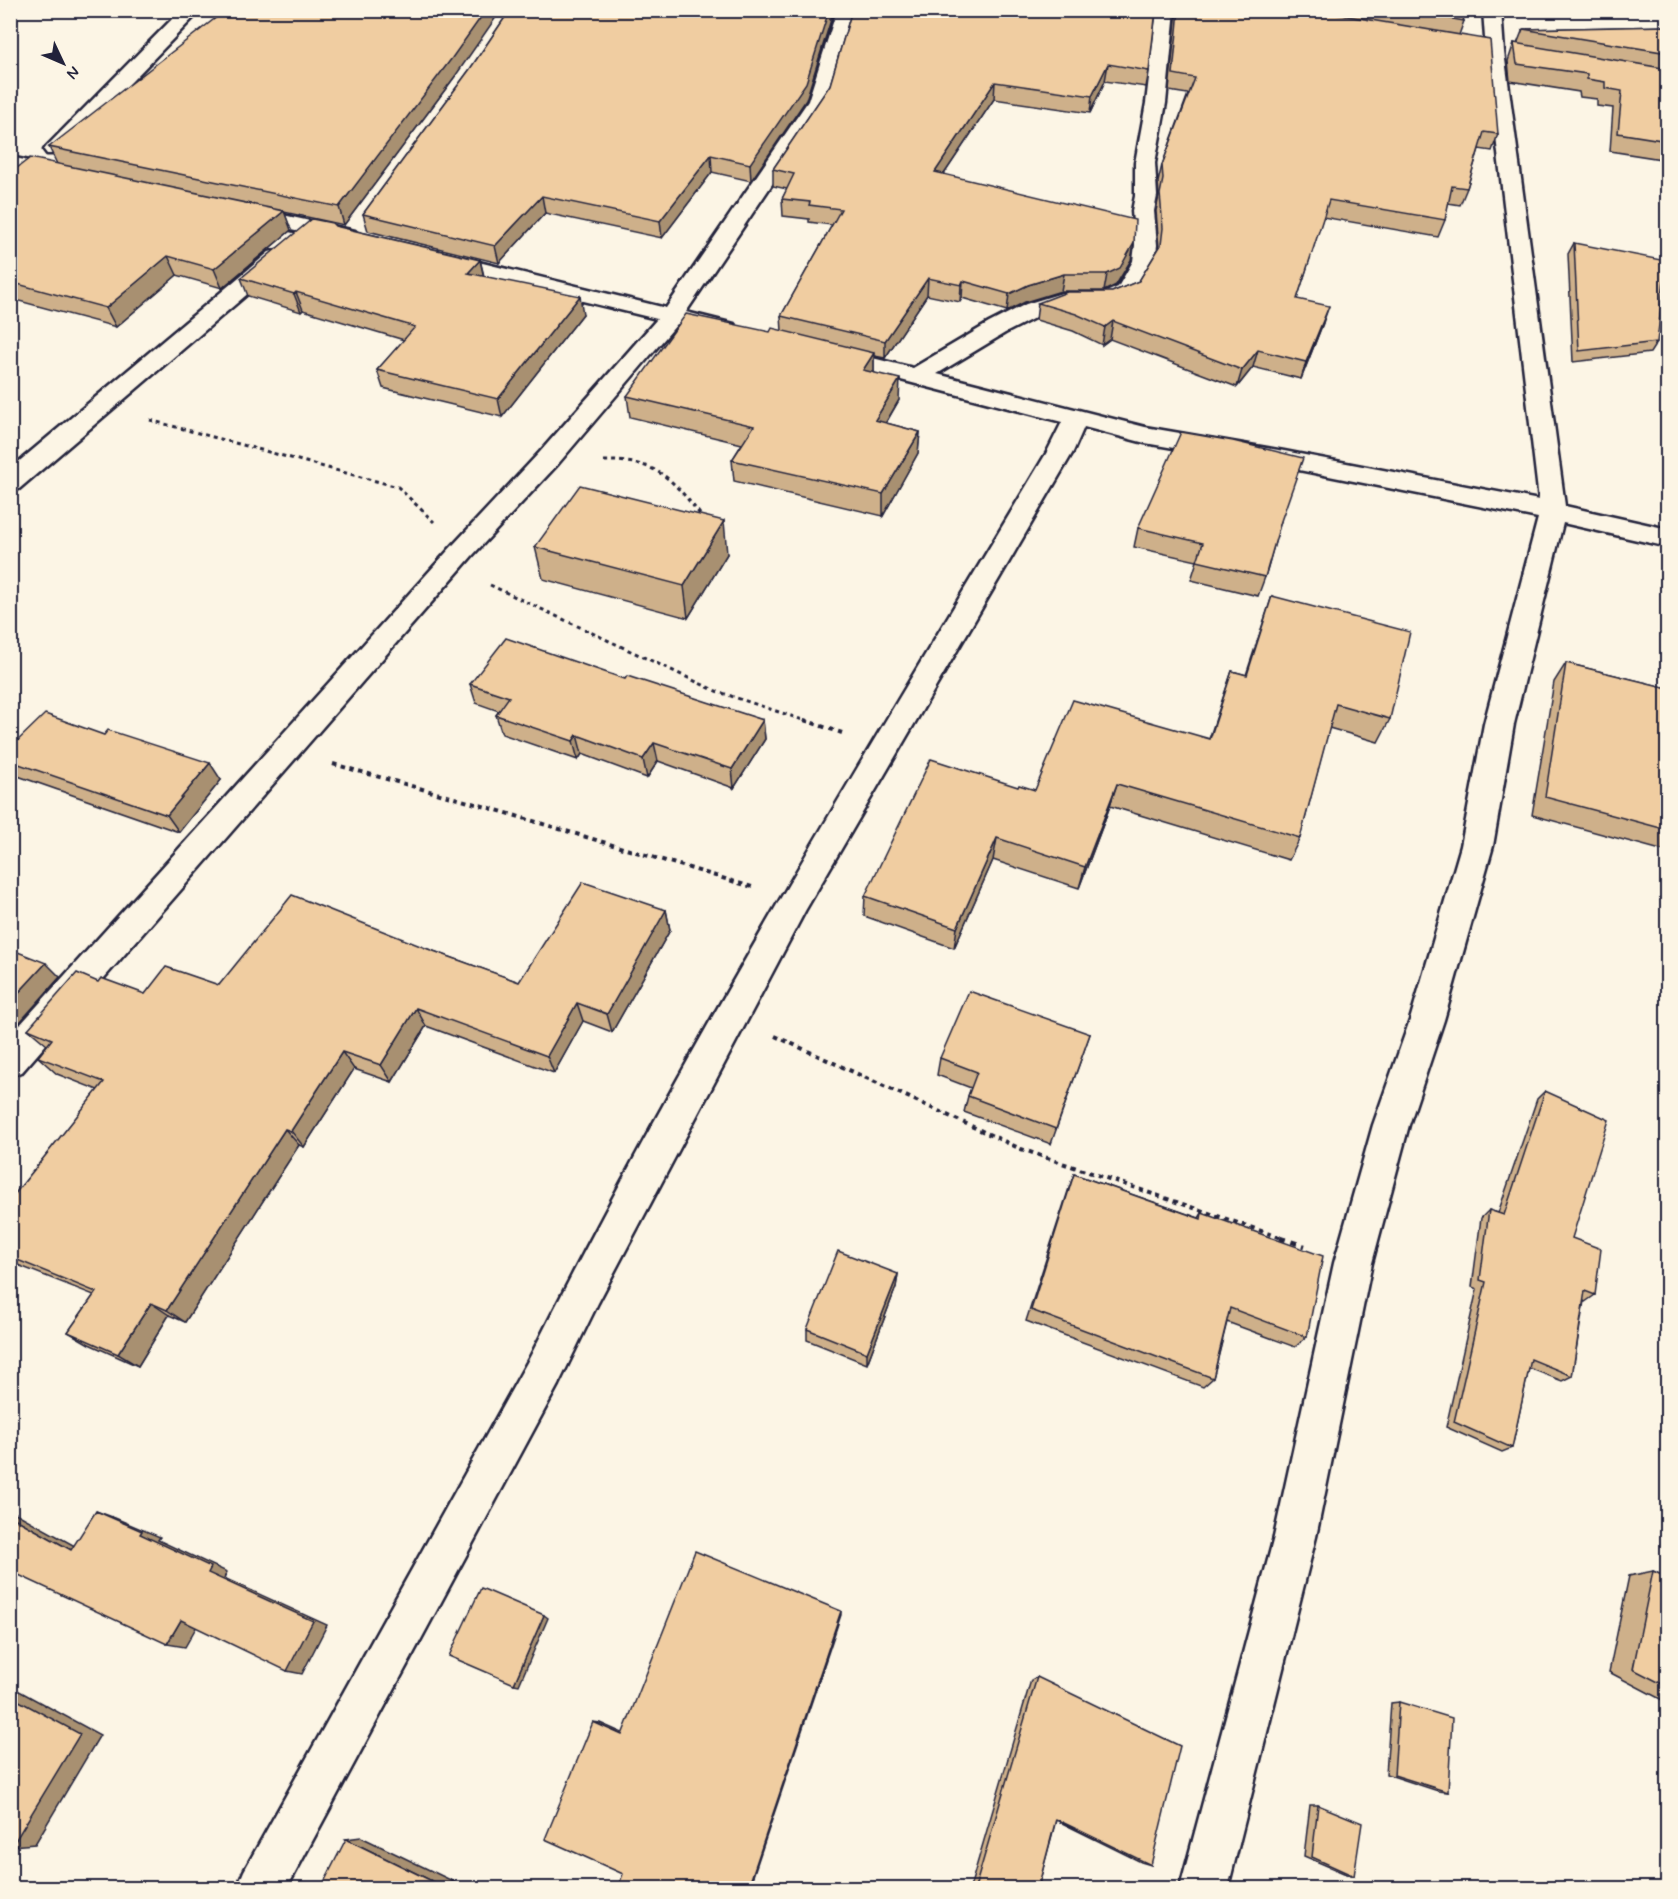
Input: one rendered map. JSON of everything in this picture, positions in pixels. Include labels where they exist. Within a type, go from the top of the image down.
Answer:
[{"type":"street","points":[[37,168],[192,10]]},
{"type":"street","points":[[10,1061],[463,550],[549,458],[672,316],[818,102],[846,10]]},
{"type":"street","points":[[917,376],[997,327],[1034,309],[1062,300],[1108,300],[1126,291],[1144,261],[1146,245],[1143,211],[1146,196],[1145,163],[1156,103],[1166,10]]},
{"type":"street","points":[[1204,1888],[1295,1537],[1353,1263],[1391,1125],[1427,1020],[1477,846],[1499,723],[1553,512],[1495,52],[1492,10]]},
{"type":"street","points":[[10,163],[83,177]]},
{"type":"street","points":[[221,207],[313,226],[372,243]]},
{"type":"street","points":[[349,237],[363,219]]},
{"type":"street","points":[[10,483],[313,226]]},
{"type":"street","points":[[418,254],[742,333]]},
{"type":"street","points":[[812,350],[1145,435],[1284,459],[1553,512],[1668,538]]},
{"type":"street","points":[[261,1888],[544,1371],[584,1290],[730,1016],[794,902],[1059,452],[1076,419]]},
{"type":"path","points":[[103,406],[398,487],[463,550],[480,580],[716,691],[885,748]]},
{"type":"path","points":[[549,458],[638,462],[662,474],[686,497],[707,523]]},
{"type":"path","points":[[287,750],[434,794],[500,811],[794,902]]},
{"type":"path","points":[[730,1016],[1021,1149],[1353,1263]]},
{"type":"building","points":[[226,10],[486,10],[339,207],[49,147]]},
{"type":"building","points":[[510,10],[829,10],[806,83],[750,164],[711,155],[660,221],[542,196],[495,246],[363,214],[470,69]]},
{"type":"building","points":[[852,10],[1156,10],[1149,71],[1108,64],[1092,96],[995,82],[935,172],[1135,220],[1134,243],[1120,268],[1107,274],[1064,274],[1028,285],[1009,294],[963,281],[961,285],[928,278],[885,341],[781,316],[841,209],[782,199],[794,174],[773,169],[830,85]]},
{"type":"building","points":[[1179,10],[1311,10],[1490,40],[1498,134],[1484,132],[1467,188],[1452,186],[1445,220],[1329,200],[1297,299],[1329,306],[1306,362],[1258,350],[1242,370],[1113,321],[1105,327],[1076,314],[1038,303],[1067,292],[1112,292],[1139,281],[1161,245],[1162,165],[1195,78],[1173,74]]},
{"type":"building","points":[[1404,10],[1460,10],[1464,21]]},
{"type":"building","points":[[1668,26],[1668,53],[1523,29]]},
{"type":"building","points":[[1514,43],[1668,69],[1668,141],[1618,133],[1622,91],[1605,88],[1605,82],[1587,79],[1587,74],[1517,64]]},
{"type":"building","points":[[30,158],[284,211],[214,269],[168,256],[106,308],[10,282],[10,167],[17,168]]},
{"type":"building","points":[[312,219],[480,260],[468,273],[580,296],[498,399],[377,370],[415,327],[241,278]]},
{"type":"building","points":[[1574,243],[1666,261],[1657,342],[1579,351]]},
{"type":"building","points":[[686,314],[770,332],[772,328],[874,353],[863,370],[900,379],[875,420],[920,432],[883,494],[732,460],[754,426],[627,396]]},
{"type":"building","points":[[1181,432],[1233,441],[1303,458],[1265,577],[1197,561],[1203,543],[1138,528]]},
{"type":"building","points":[[580,485],[724,521],[684,586],[535,547]]},
{"type":"building","points":[[1272,596],[1410,632],[1390,719],[1336,704],[1300,838],[1117,784],[1085,867],[997,838],[957,928],[865,896],[931,759],[1018,787],[1019,785],[1035,790],[1073,700],[1210,739],[1232,671],[1247,675]]},
{"type":"building","points":[[506,638],[625,679],[627,676],[763,720],[732,769],[654,743],[643,759],[577,735],[573,741],[496,715],[509,697],[470,684]]},
{"type":"building","points":[[1566,663],[1668,688],[1668,830],[1545,797]]},
{"type":"building","points":[[45,714],[104,735],[108,730],[210,763],[167,815],[10,761],[10,748]]},
{"type":"building","points":[[583,882],[666,910],[607,1014],[577,1003],[547,1056],[416,1008],[381,1065],[342,1052],[291,1131],[285,1129],[167,1310],[151,1303],[118,1354],[68,1332],[96,1292],[10,1257],[10,1200],[104,1082],[38,1057],[52,1039],[28,1029],[77,973],[98,982],[101,978],[145,994],[166,967],[219,985],[292,895],[519,982]]},
{"type":"building","points":[[10,949],[46,963],[10,1002]]},
{"type":"building","points":[[969,991],[1090,1034],[1056,1129],[968,1096],[977,1072],[940,1058]]},
{"type":"building","points":[[1545,1091],[1609,1120],[1572,1238],[1601,1249],[1595,1295],[1585,1291],[1572,1376],[1531,1359],[1512,1448],[1454,1422],[1486,1282],[1480,1280],[1489,1210],[1504,1215]]},
{"type":"building","points":[[1074,1174],[1201,1219],[1202,1213],[1323,1256],[1307,1337],[1230,1308],[1213,1378],[1031,1310]]},
{"type":"building","points":[[838,1251],[898,1274],[867,1353],[807,1329]]},
{"type":"building","points":[[96,1511],[142,1531],[140,1534],[211,1567],[208,1573],[313,1621],[287,1671],[181,1620],[167,1644],[10,1571],[10,1516],[71,1550]]},
{"type":"building","points":[[695,1551],[841,1611],[748,1888],[618,1888],[623,1874],[545,1839],[593,1722],[622,1735]]},
{"type":"building","points":[[1653,1571],[1668,1578],[1668,1687],[1633,1669]]},
{"type":"building","points":[[481,1588],[544,1615],[514,1684],[449,1656]]},
{"type":"building","points":[[1037,1677],[1180,1746],[1151,1865],[1056,1819],[1038,1888],[975,1888]]},
{"type":"building","points":[[10,1696],[80,1734],[12,1846],[10,1845]]},
{"type":"building","points":[[1399,1702],[1452,1718],[1448,1792],[1394,1775]]},
{"type":"building","points":[[1318,1805],[1362,1823],[1354,1876],[1312,1857]]},
{"type":"building","points":[[346,1839],[446,1888],[321,1888]]}]
